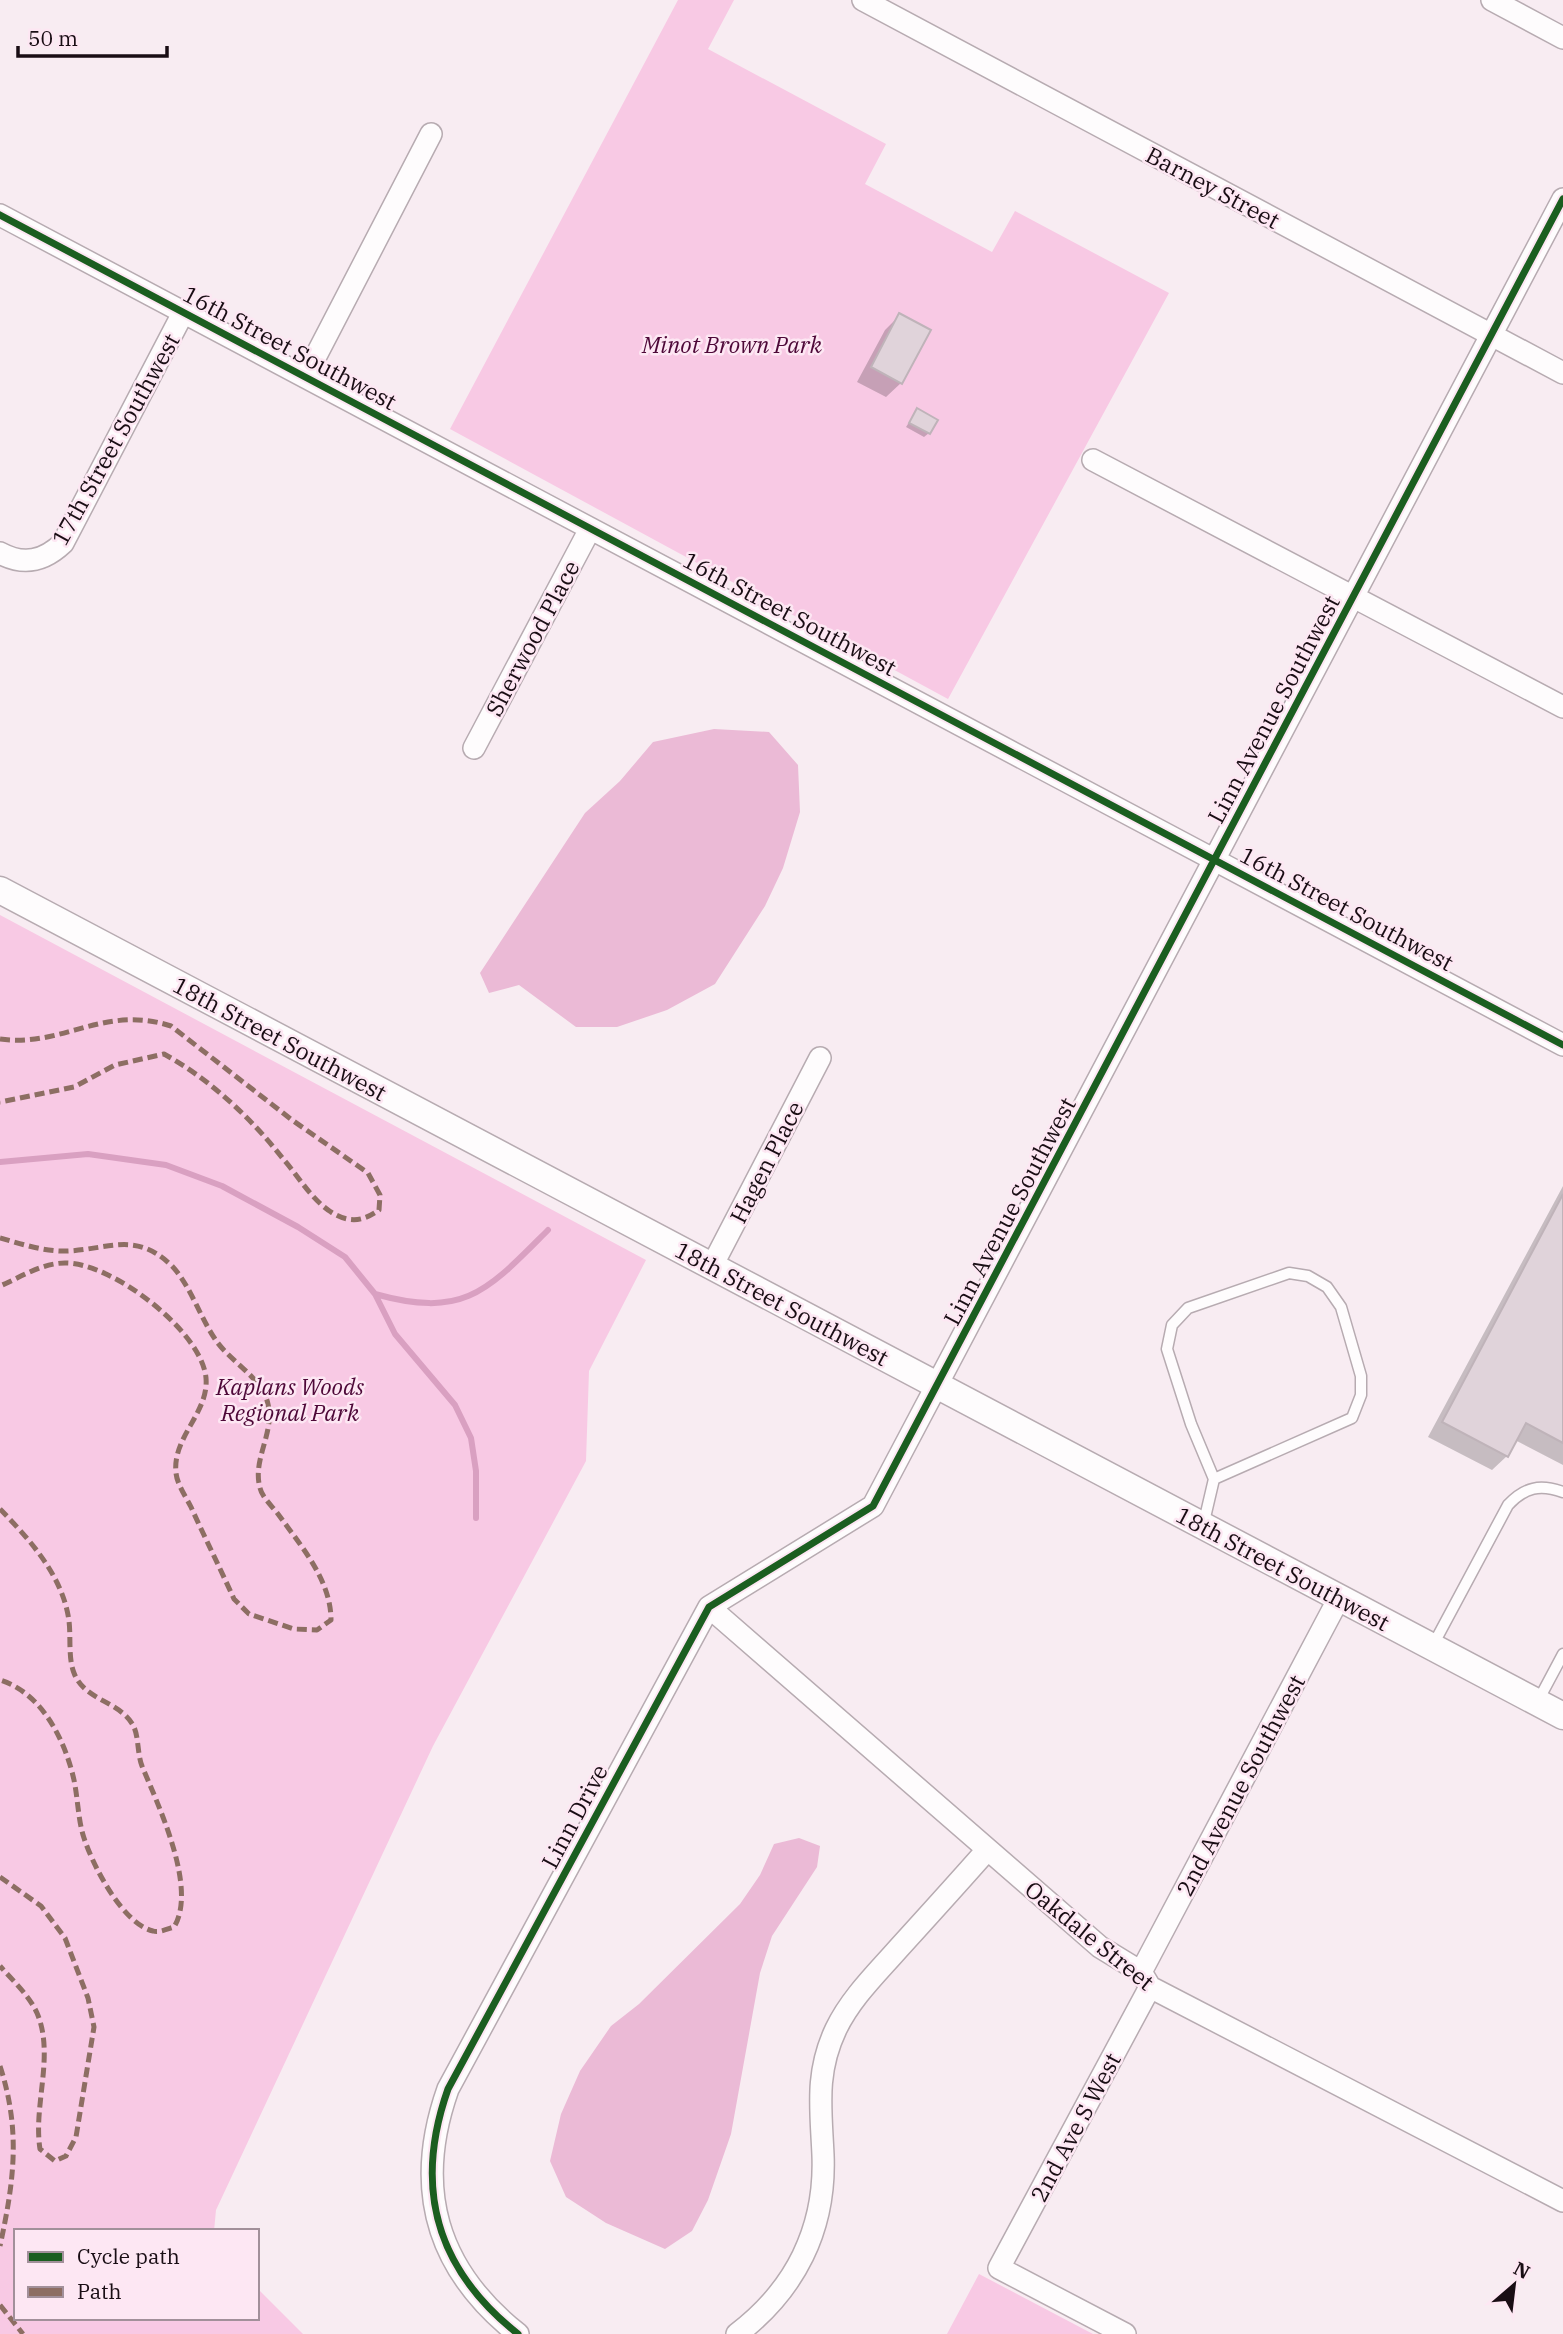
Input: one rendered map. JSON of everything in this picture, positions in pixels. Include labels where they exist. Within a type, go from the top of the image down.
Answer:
[{"type":"street","name":"Barney Street","points":[[863,0],[1563,373]]},
{"type":"street","points":[[1492,0],[1563,38]]},
{"type":"street","points":[[305,377],[431,134]]},
{"type":"street","name":"Linn Avenue Southwest","points":[[938,1386],[1563,200]]},
{"type":"street","name":"16th Street Southwest","points":[[0,215],[1563,1045]]},
{"type":"street","name":"17th Street Southwest","points":[[0,553],[19,561],[33,561],[51,554],[63,543],[183,313]]},
{"type":"street","points":[[1093,460],[1563,707]]},
{"type":"street","name":"Sherwood Place","points":[[474,748],[590,529]]},
{"type":"street","name":"18th Street Southwest","points":[[0,890],[1563,1716]]},
{"type":"street","name":"Hagen Place","points":[[712,1266],[820,1058]]},
{"type":"street","name":"Linn Drive","points":[[518,2334],[493,2314],[470,2288],[444,2241],[431,2182],[437,2121],[448,2089],[709,1607],[873,1506],[938,1386]]},
{"type":"street","name":"2nd Avenue Southwest","points":[[1146,1980],[1339,1598]]},
{"type":"street","name":"Oakdale Street","points":[[709,1607],[1100,1947],[1146,1980],[1563,2201]]},
{"type":"street","points":[[737,2334],[764,2312],[786,2286],[812,2239],[824,2179],[819,2113],[820,2082],[836,2029],[864,1987],[987,1850]]},
{"type":"street","name":"2nd Ave S West","points":[[1125,2334],[999,2268],[1146,1980]]},
{"type":"lane","points":[[1203,1526],[1214,1479],[1191,1424],[1167,1349],[1172,1325],[1188,1308],[1230,1291],[1289,1273],[1308,1276],[1327,1287],[1341,1307],[1361,1376],[1361,1395],[1352,1418],[1214,1479]]},
{"type":"lane","points":[[1432,1647],[1508,1505],[1524,1490],[1535,1487],[1563,1492]]},
{"type":"lane","points":[[1537,1702],[1563,1654]]},
{"type":"green space","name":"Minot Brown Park","points":[[678,0],[734,0],[708,49],[886,144],[865,184],[992,252],[1015,211],[1169,293],[948,699],[450,429]]},
{"type":"green space","name":"Kaplans Woods Regional Park","points":[[0,915],[646,1260],[589,1371],[586,1461],[433,1746],[216,2210],[214,2229],[14,2229],[14,2320],[259,2320],[259,2290],[303,2334],[0,2334]]},
{"type":"green space","points":[[979,2274],[1093,2334],[947,2334]]},
{"type":"shaded area","points":[[714,729],[769,732],[798,765],[800,812],[783,868],[765,906],[715,984],[667,1010],[617,1027],[576,1027],[519,985],[489,993],[480,973],[585,813],[620,781],[653,742]]},
{"type":"shaded area","points":[[799,1838],[820,1846],[817,1867],[772,1936],[760,1973],[731,2134],[708,2200],[692,2231],[665,2249],[606,2223],[566,2197],[550,2161],[561,2114],[580,2071],[611,2026],[639,2004],[740,1904],[760,1875],[774,1844]]},
{"type":"building","points":[[899,313],[931,330],[902,384],[871,367]]},
{"type":"building","points":[[917,408],[938,420],[930,434],[909,423]]},
{"type":"building","points":[[1563,1194],[1563,1443],[1526,1423],[1508,1457],[1442,1422]]},
{"type":"waterway","points":[[0,1162],[88,1154],[166,1165],[222,1186],[298,1227],[345,1257],[375,1294],[395,1334],[455,1405],[471,1438],[476,1471],[476,1518]]},
{"type":"waterway","points":[[375,1294],[431,1303],[453,1301],[472,1294],[508,1269],[548,1230]]},
{"type":"marked path","points":[[0,1039],[43,1038],[125,1020],[171,1026],[292,1120],[368,1173],[380,1195],[379,1210],[355,1220],[344,1218],[324,1207],[244,1115],[214,1088],[164,1054],[115,1065],[74,1087],[0,1102]]},
{"type":"marked path","points":[[0,1238],[59,1251],[134,1245],[159,1255],[172,1266],[184,1282],[215,1339],[265,1394],[269,1425],[259,1467],[260,1488],[320,1577],[330,1605],[331,1620],[317,1630],[294,1629],[249,1614],[234,1599],[176,1473],[179,1448],[202,1403],[206,1378],[201,1360],[189,1340],[172,1321],[129,1287],[84,1266],[65,1263],[48,1265],[0,1286]]},
{"type":"marked path","points":[[0,1509],[44,1560],[60,1589],[69,1621],[72,1667],[79,1682],[119,1710],[135,1729],[142,1766],[173,1846],[179,1869],[180,1910],[174,1927],[155,1931],[142,1926],[120,1906],[94,1863],[84,1838],[74,1780],[58,1734],[28,1695],[0,1680]]},
{"type":"marked path","points":[[0,1877],[41,1906],[65,1938],[88,1998],[94,2027],[76,2137],[66,2156],[55,2161],[40,2149],[39,2115],[44,2063],[42,2029],[30,2000],[0,1966]]},
{"type":"marked path","points":[[0,2066],[7,2090],[13,2134],[12,2178],[0,2246]]},
{"type":"marked path","points":[[0,2305],[23,2334]]},
{"type":"cycle path","points":[[518,2334],[490,2309],[468,2282],[451,2254],[439,2224],[433,2193],[433,2160],[438,2125],[448,2089],[709,1607],[873,1506],[1563,199]]},
{"type":"cycle path","points":[[0,215],[1563,1045]]}]
